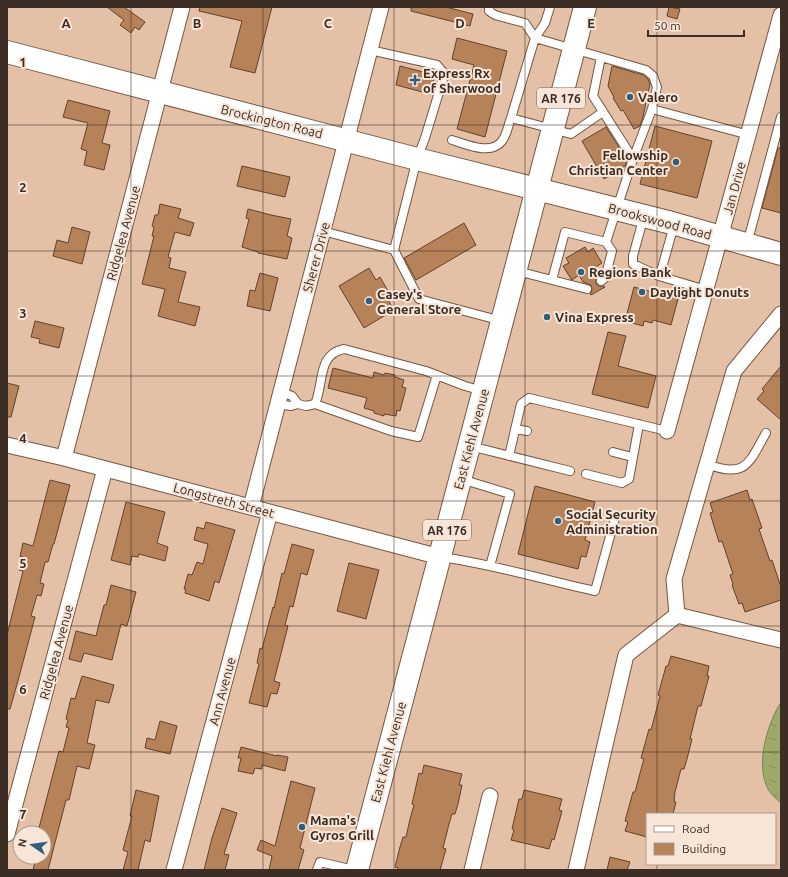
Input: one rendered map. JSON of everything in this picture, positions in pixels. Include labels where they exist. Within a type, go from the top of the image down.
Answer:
[{"type":"main road","name":"East Kiehl Avenue","points":[[357,870],[585,7]]},
{"type":"main road","name":"Brockington Road","points":[[7,52],[538,189]]},
{"type":"main road","name":"Brookswood Road","points":[[538,189],[674,223],[781,254]]},
{"type":"street","name":"Ridgelea Avenue","points":[[64,458],[182,7]]},
{"type":"street","name":"Sherer Drive","points":[[251,507],[381,7]]},
{"type":"street","name":"Jan Drive","points":[[667,431],[780,24]]},
{"type":"street","points":[[677,615],[674,579],[734,371],[781,314]]},
{"type":"street","name":"Longstreth Street","points":[[7,445],[64,458],[440,557]]},
{"type":"street","name":"Ridgelea Avenue","points":[[7,834],[105,469]]},
{"type":"street","name":"Ann Avenue","points":[[174,870],[270,512]]},
{"type":"street","points":[[677,615],[781,640]]},
{"type":"street","points":[[576,870],[626,655],[677,615]]},
{"type":"street","points":[[472,870],[490,796]]},
{"type":"lane","points":[[489,7],[489,11],[495,15],[525,23],[535,38],[646,70],[653,76],[657,87],[652,109],[633,159],[606,242]]},
{"type":"lane","points":[[452,140],[484,149],[493,148],[503,140],[535,38],[546,23],[550,7]]},
{"type":"lane","points":[[370,50],[436,65],[443,72],[443,79],[425,138],[417,158],[394,250],[419,298],[502,322]]},
{"type":"lane","points":[[601,57],[593,96],[633,159]]},
{"type":"lane","points":[[652,109],[749,135]]},
{"type":"lane","points":[[511,118],[571,134],[602,112]]},
{"type":"lane","points":[[747,245],[781,117]]},
{"type":"lane","points":[[644,216],[633,256],[633,264],[659,276],[706,290]]},
{"type":"lane","points":[[659,276],[674,223]]},
{"type":"lane","points":[[323,231],[394,250]]},
{"type":"lane","points":[[552,280],[565,232],[606,242],[612,251],[605,278],[601,281]]},
{"type":"lane","points":[[516,271],[587,289]]},
{"type":"lane","points":[[315,404],[318,399],[323,369],[328,356],[336,350],[344,349],[367,354],[437,375],[484,391]]},
{"type":"lane","points":[[279,398],[291,406],[298,404],[306,406],[315,404],[391,431],[418,437],[437,375]]},
{"type":"lane","points":[[279,398],[292,396],[298,404]]},
{"type":"lane","points":[[509,456],[521,404],[529,398],[667,431]]},
{"type":"lane","points":[[586,474],[622,483],[629,479],[639,424]]},
{"type":"lane","points":[[515,429],[527,432]]},
{"type":"lane","points":[[707,464],[728,470],[740,469],[746,465],[766,433]]},
{"type":"lane","points":[[469,446],[570,471]]},
{"type":"lane","points":[[613,452],[632,457]]},
{"type":"lane","points":[[461,479],[510,494],[490,566]]},
{"type":"lane","points":[[440,557],[470,561],[595,591],[615,518]]},
{"type":"lane","points":[[318,870],[320,862],[354,870]]},
{"type":"water","points":[[781,702],[781,803],[772,795],[764,779],[763,757],[767,733]]},
{"type":"building","points":[[107,7],[124,7],[145,22],[139,30],[135,27],[131,33],[120,25],[124,20]]},
{"type":"building","points":[[200,7],[272,7],[255,73],[230,67],[242,21],[199,11]]},
{"type":"building","points":[[411,7],[446,7],[473,14],[470,26],[411,11]]},
{"type":"building","points":[[669,7],[680,9],[677,19],[667,16]]},
{"type":"building","points":[[457,38],[507,51],[485,137],[457,129],[474,65],[452,59]]},
{"type":"building","name":"Express Rx of Sherwood","points":[[400,66],[435,75],[430,94],[396,85]]},
{"type":"building","name":"Valero","points":[[612,66],[643,75],[648,79],[650,84],[640,126],[634,129],[623,110],[621,111],[613,98],[614,97],[608,86]]},
{"type":"building","points":[[68,100],[110,111],[102,143],[110,145],[104,170],[84,165],[87,151],[81,149],[88,123],[63,117]]},
{"type":"building","name":"Fellowship Christian Center","points":[[655,126],[712,141],[697,198],[640,184]]},
{"type":"building","name":"Valero","points":[[606,127],[627,160],[625,166],[604,179],[582,141]]},
{"type":"building","points":[[778,148],[781,148],[781,213],[762,208]]},
{"type":"building","points":[[242,166],[290,177],[285,197],[237,186]]},
{"type":"building","points":[[160,204],[181,209],[178,218],[194,223],[190,236],[175,232],[168,257],[171,258],[169,268],[186,272],[178,302],[200,307],[195,326],[158,316],[165,289],[142,284],[154,236],[152,236],[154,227],[152,226],[155,215],[158,215]]},
{"type":"building","points":[[248,209],[291,219],[287,236],[292,238],[287,259],[258,253],[242,247],[249,219],[246,218]]},
{"type":"building","points":[[464,223],[476,245],[416,280],[404,258]]},
{"type":"building","points":[[72,227],[90,232],[82,264],[53,256],[57,240],[68,243]]},
{"type":"building","name":"Regions Bank","points":[[585,247],[588,252],[593,248],[602,263],[594,268],[598,276],[596,279],[596,284],[605,287],[591,295],[591,285],[583,282],[579,275],[572,280],[563,266],[569,263],[566,258]]},
{"type":"building","name":"Casey's General Store","points":[[369,268],[376,280],[380,277],[388,291],[384,293],[394,310],[364,328],[339,286]]},
{"type":"building","points":[[260,273],[278,278],[270,311],[247,306],[250,290],[255,291]]},
{"type":"building","points":[[634,287],[678,299],[671,325],[653,320],[652,323],[644,321],[643,326],[625,321]]},
{"type":"building","points":[[35,321],[64,328],[59,348],[39,343],[40,339],[31,337]]},
{"type":"building","points":[[608,332],[626,336],[618,366],[656,376],[648,408],[592,394]]},
{"type":"building","points":[[781,366],[781,420],[757,399],[764,391],[762,389]]},
{"type":"building","points":[[333,368],[373,378],[374,372],[384,375],[385,373],[395,375],[395,377],[404,380],[402,387],[406,388],[400,411],[397,410],[396,416],[384,414],[384,416],[374,413],[374,411],[364,408],[367,398],[328,388]]},
{"type":"building","points":[[7,383],[19,386],[11,417],[7,417]]},
{"type":"building","points":[[50,480],[70,485],[54,544],[48,562],[45,562],[40,583],[44,584],[41,596],[37,595],[31,616],[35,617],[10,709],[7,709],[7,635],[23,571],[19,570],[23,557],[20,557],[23,543],[33,546]]},
{"type":"building","name":"Social Security Administration","points":[[535,486],[595,502],[585,540],[590,542],[586,557],[581,556],[578,569],[518,554]]},
{"type":"building","points":[[747,490],[750,500],[752,499],[762,528],[759,529],[770,561],[772,560],[781,587],[781,600],[745,612],[742,603],[739,604],[732,585],[730,575],[733,574],[722,541],[719,542],[710,513],[713,512],[710,503]]},
{"type":"building","points":[[126,502],[165,512],[157,543],[168,547],[165,561],[139,554],[138,557],[132,556],[130,565],[111,560]]},
{"type":"building","points":[[206,522],[235,530],[219,583],[215,581],[209,601],[185,593],[186,589],[184,589],[188,574],[192,575],[197,562],[203,564],[208,544],[194,540],[197,527],[204,529]]},
{"type":"building","points":[[292,544],[314,550],[307,575],[301,573],[293,607],[290,606],[285,625],[288,626],[274,681],[280,683],[277,694],[271,693],[267,707],[249,703],[259,664],[257,663],[260,648],[262,649],[282,573],[284,574]]},
{"type":"building","points":[[349,563],[379,570],[366,619],[337,611]]},
{"type":"building","points":[[111,585],[136,592],[127,626],[121,624],[112,660],[84,653],[81,662],[69,659],[76,631],[96,636]]},
{"type":"building","points":[[671,656],[709,666],[707,676],[709,676],[701,706],[698,706],[690,739],[692,739],[684,769],[681,769],[675,792],[674,802],[676,802],[673,813],[646,813],[646,837],[625,831],[628,822],[625,821],[644,759],[641,758],[649,729],[651,730],[654,719],[660,696],[658,695],[666,666],[668,666]]},
{"type":"building","points":[[82,676],[114,685],[109,703],[96,700],[87,743],[95,745],[89,769],[77,766],[69,800],[66,800],[52,854],[52,825],[40,825],[59,751],[63,752],[69,728],[66,727],[68,720],[66,719],[71,698],[75,699]]},
{"type":"building","points":[[160,721],[177,726],[170,754],[145,748],[147,738],[155,740]]},
{"type":"building","points":[[241,747],[277,756],[288,757],[285,771],[262,765],[262,769],[255,768],[253,774],[238,771],[241,758],[238,758]]},
{"type":"building","points":[[424,765],[462,774],[459,785],[462,785],[458,804],[455,814],[452,814],[449,824],[443,848],[446,849],[440,870],[397,870],[398,868],[395,867],[403,837],[406,837],[414,805],[412,804],[419,773],[422,774]]},
{"type":"building","points":[[291,781],[315,788],[300,848],[304,850],[298,870],[269,870],[272,856],[257,850],[261,840],[275,846]]},
{"type":"building","points":[[136,790],[159,796],[150,842],[145,840],[138,870],[123,870],[128,852],[123,850],[132,816],[130,816]]},
{"type":"building","points":[[524,790],[562,799],[559,810],[562,811],[554,840],[552,839],[549,849],[511,840],[519,799],[522,799]]},
{"type":"building","points":[[222,808],[237,813],[224,854],[229,855],[225,870],[204,870],[212,838]]},
{"type":"building","points":[[610,857],[630,862],[627,870],[607,870]]},
{"type":"building","points":[[34,865],[49,865],[48,870],[33,870]]},
{"type":"place","name":"Express Rx of Sherwood","points":[[415,80]]},
{"type":"place","name":"Valero","points":[[630,97]]},
{"type":"place","name":"Fellowship Christian Center","points":[[676,162]]},
{"type":"place","name":"Regions Bank","points":[[581,272]]},
{"type":"place","name":"Daylight Donuts","points":[[642,292]]},
{"type":"place","name":"Casey's General Store","points":[[369,301]]},
{"type":"place","name":"Vina Express","points":[[547,317]]},
{"type":"place","name":"Social Security Administration","points":[[558,521]]},
{"type":"place","name":"Mama's Gyros Grill","points":[[302,827]]}]
